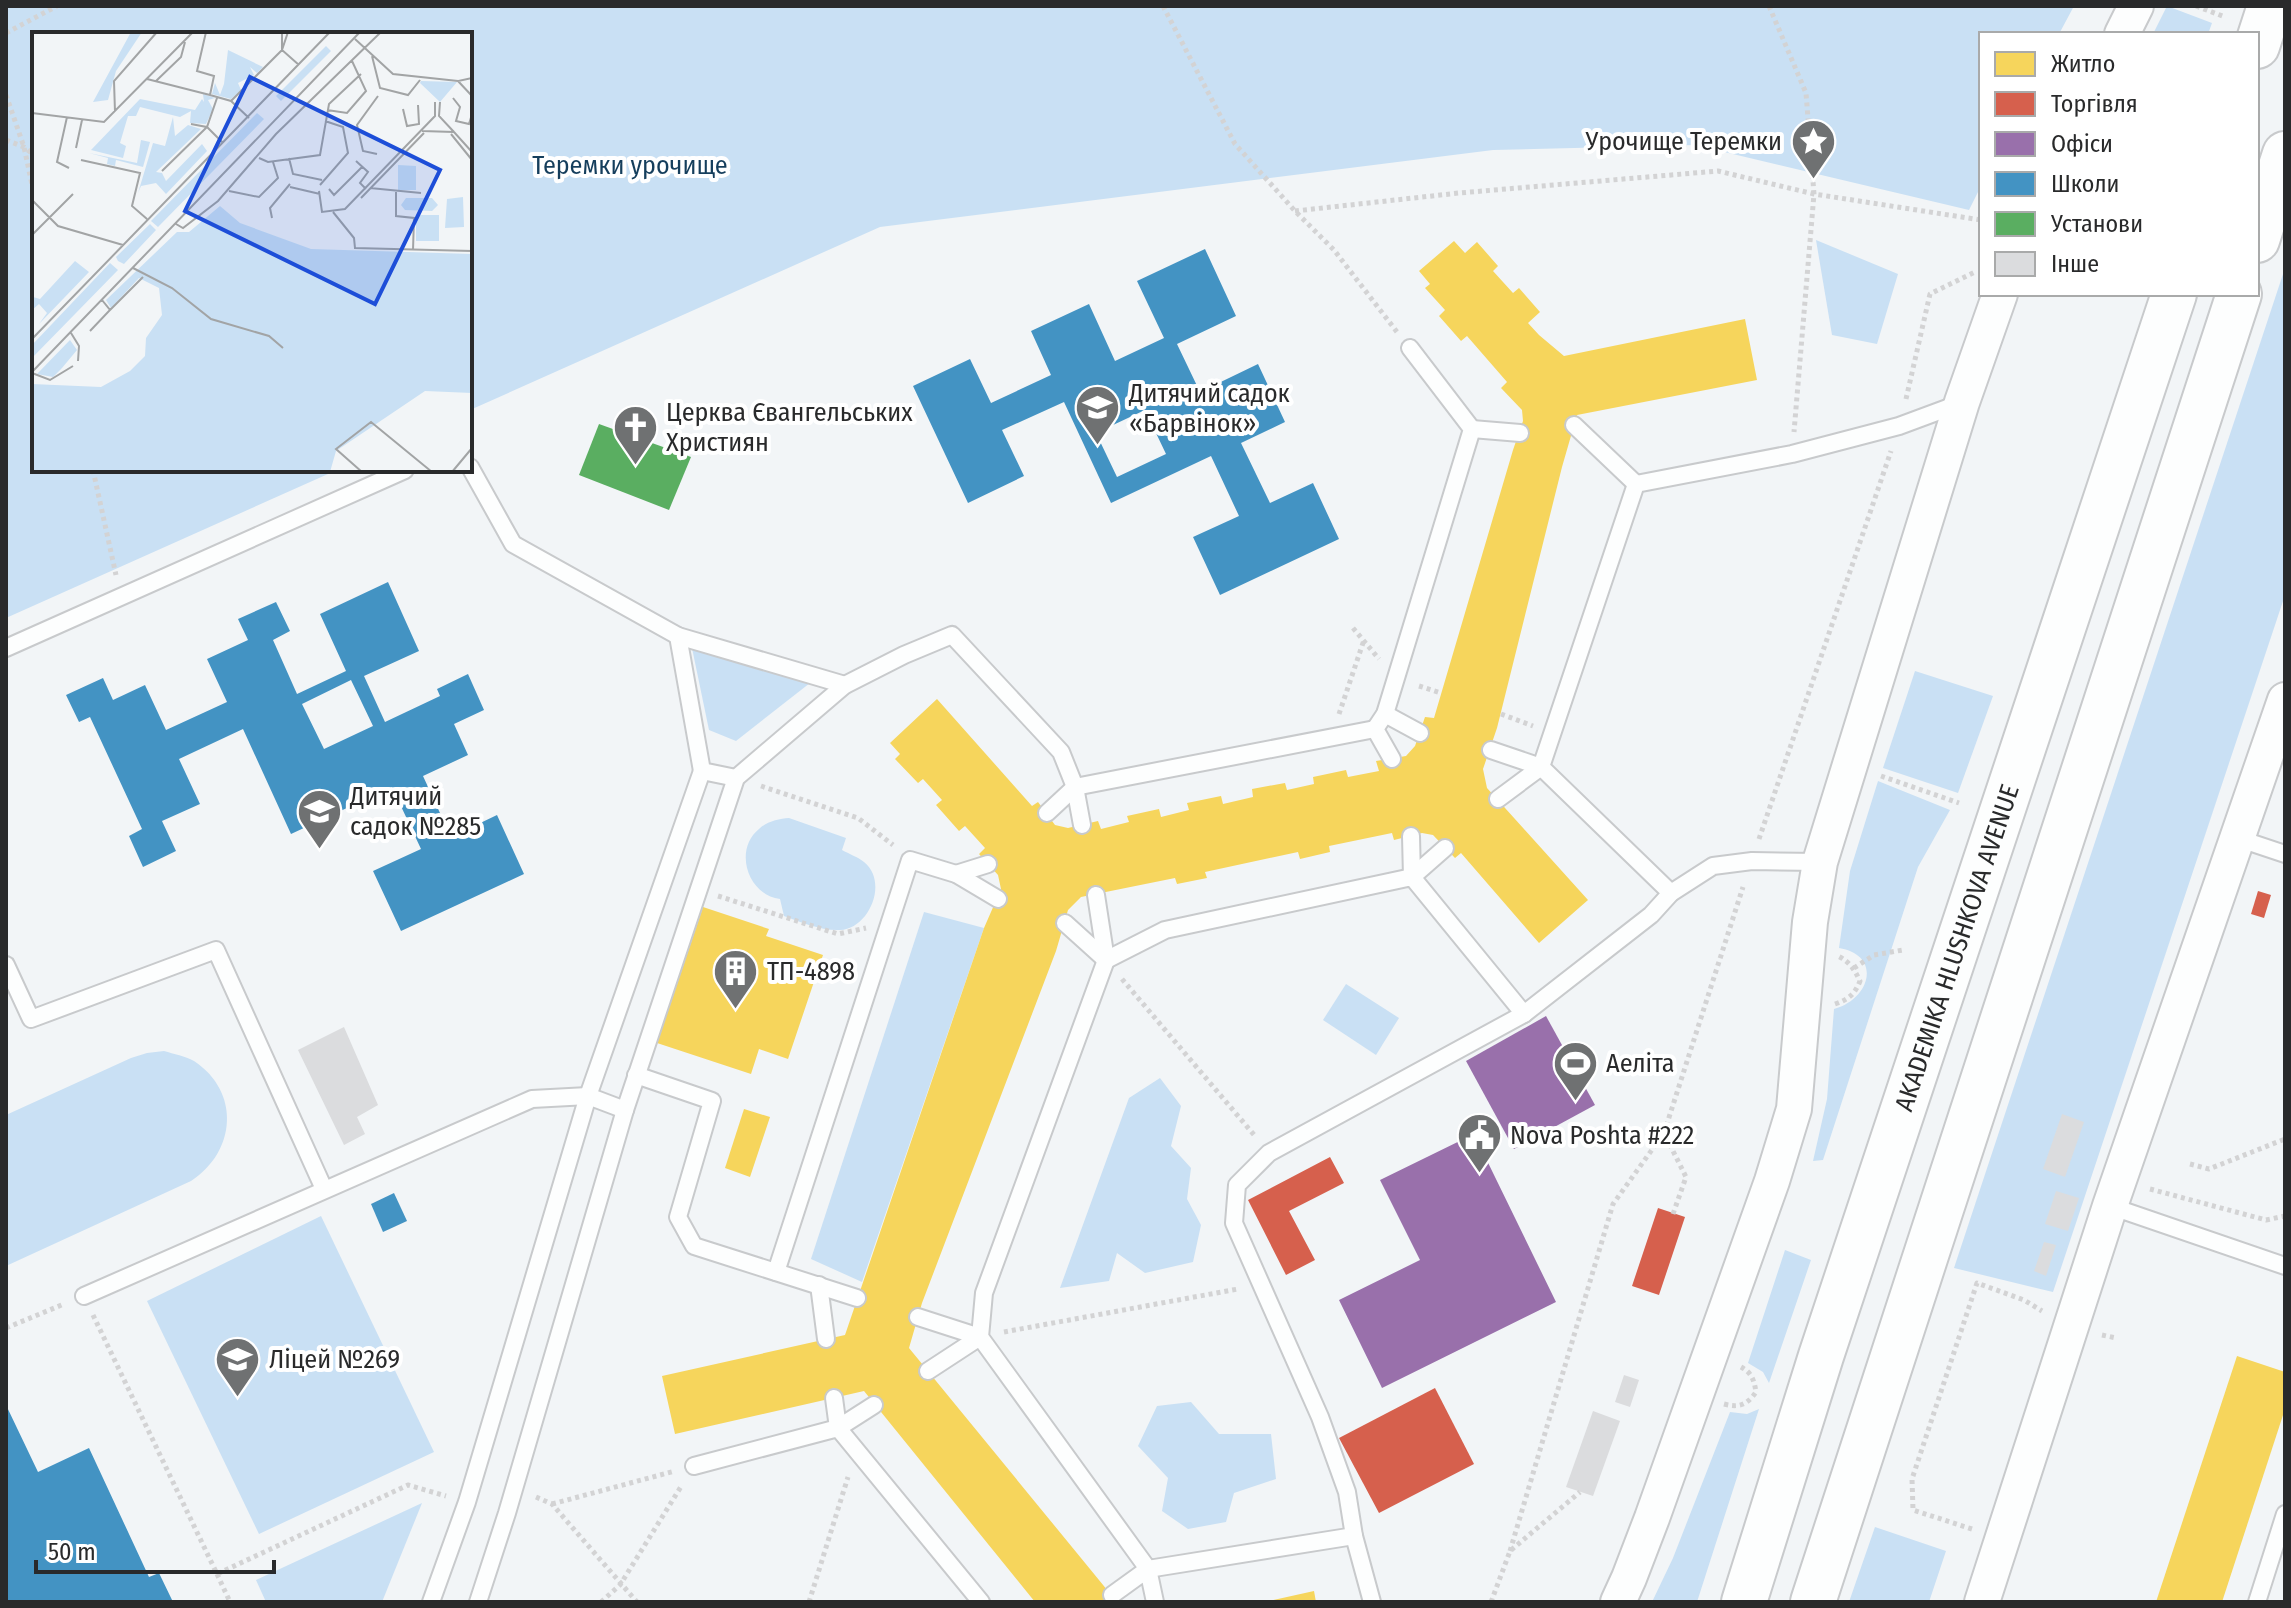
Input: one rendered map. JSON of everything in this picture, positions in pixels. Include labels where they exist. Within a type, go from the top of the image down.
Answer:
[{"type":"highway","points":[[2259,40],[2270,6]]},
{"type":"highway","points":[[2259,234],[2285,154]]},
{"type":"highway","name":"AKADEMIKA HLUSHKOVA AVENUE","points":[[1744,1602],[1821,1356],[2173,296]]},
{"type":"highway","points":[[1813,1602],[2238,296]]},
{"type":"street","points":[[2123,32],[2136,6]]},
{"type":"street","points":[[1618,1602],[1652,1518],[1772,1181],[1794,1109],[1810,922],[1820,862],[1962,402],[1999,296]]},
{"type":"street","points":[[1982,1602],[2114,1194],[2285,700]]},
{"type":"lane","points":[[1410,348],[1472,429],[1520,433]]},
{"type":"lane","points":[[1636,484],[1792,454],[1899,426],[1962,402]]},
{"type":"lane","points":[[1574,425],[1636,484]]},
{"type":"lane","points":[[1047,813],[1075,787],[1375,729],[1385,714],[1472,429]]},
{"type":"lane","points":[[472,471],[513,544],[678,636],[845,685]]},
{"type":"lane","points":[[6,648],[401,472]]},
{"type":"lane","points":[[1498,799],[1541,767],[1636,484]]},
{"type":"lane","points":[[478,1602],[625,1110],[736,778],[845,685],[952,635],[1061,752],[1075,787],[1082,825]]},
{"type":"lane","points":[[431,1602],[467,1502],[588,1096],[702,771],[678,636]]},
{"type":"lane","points":[[1385,714],[1420,733]]},
{"type":"lane","points":[[1375,729],[1392,759]]},
{"type":"lane","points":[[1491,750],[1541,767],[1671,893]]},
{"type":"lane","points":[[702,771],[736,778]]},
{"type":"lane","points":[[1411,836],[1412,877],[1524,1014]]},
{"type":"lane","points":[[2237,838],[2285,854]]},
{"type":"lane","points":[[1106,960],[1165,930],[1412,877],[1445,848]]},
{"type":"lane","points":[[776,1272],[910,860],[956,874],[998,899]]},
{"type":"lane","points":[[1372,1602],[1354,1536],[1347,1492],[1325,1432],[1234,1223],[1237,1185],[1269,1153],[1524,1014],[1651,915],[1671,893],[1713,866],[1752,861],[1820,862]]},
{"type":"lane","points":[[956,874],[988,864]]},
{"type":"lane","points":[[980,1337],[984,1293],[1106,960],[1096,895]]},
{"type":"lane","points":[[1065,923],[1106,960]]},
{"type":"lane","points":[[6,965],[31,1019],[216,950],[324,1189]]},
{"type":"lane","points":[[636,1075],[712,1101],[678,1217],[694,1246],[857,1298]]},
{"type":"lane","points":[[84,1296],[532,1099],[588,1096],[625,1110]]},
{"type":"lane","points":[[2114,1194],[2285,1266]]},
{"type":"lane","points":[[819,1285],[826,1339]]},
{"type":"lane","points":[[918,1317],[980,1337],[1148,1569],[1155,1602]]},
{"type":"lane","points":[[928,1371],[980,1337]]},
{"type":"lane","points":[[834,1398],[838,1428],[981,1602]]},
{"type":"lane","points":[[694,1466],[838,1428],[874,1405]]},
{"type":"lane","points":[[2257,1602],[2285,1514]]},
{"type":"lane","points":[[1112,1595],[1148,1569],[1354,1536]]},
{"type":"path","points":[[6,33],[57,6]]},
{"type":"path","points":[[1163,6],[1235,144],[1334,250],[1410,348]]},
{"type":"path","points":[[1769,6],[1806,93],[1814,194],[1792,454]]},
{"type":"path","points":[[2196,6],[2225,17]]},
{"type":"path","points":[[6,95],[24,147],[32,185]]},
{"type":"path","points":[[6,140],[32,153]]},
{"type":"path","points":[[1295,211],[1459,193],[1718,171],[1814,194],[1979,220]]},
{"type":"path","points":[[1491,1602],[1510,1551],[1613,1204],[1664,1133],[1899,426],[1930,294],[1979,270]]},
{"type":"path","points":[[93,472],[121,597]]},
{"type":"path","points":[[1331,737],[1364,640]]},
{"type":"path","points":[[1501,714],[1553,733]]},
{"type":"path","points":[[1875,774],[1959,803]]},
{"type":"path","points":[[736,778],[858,818],[912,861]]},
{"type":"path","points":[[698,890],[838,934],[869,927],[893,913]]},
{"type":"path","points":[[1854,968],[1874,955],[1903,950]]},
{"type":"path","points":[[1828,1004],[1847,999],[1856,992],[1860,981],[1847,961],[1833,954]]},
{"type":"path","points":[[1106,960],[1269,1153]]},
{"type":"path","points":[[1664,1133],[1686,1177],[1673,1214]]},
{"type":"path","points":[[2190,1164],[2209,1169],[2285,1139]]},
{"type":"path","points":[[2114,1194],[2266,1220],[2285,1216]]},
{"type":"path","points":[[2002,1539],[1913,1510],[1912,1479],[1977,1283],[2024,1300]]},
{"type":"path","points":[[980,1337],[1261,1284]]},
{"type":"path","points":[[6,1328],[84,1296],[230,1602]]},
{"type":"path","points":[[1719,1403],[1735,1407],[1748,1403],[1756,1392],[1754,1380],[1748,1371],[1734,1364]]},
{"type":"path","points":[[809,1602],[856,1451]]},
{"type":"path","points":[[601,1602],[620,1585],[694,1466]]},
{"type":"path","points":[[637,1602],[552,1504],[694,1466]]},
{"type":"path","points":[[217,1574],[408,1485],[467,1502]]},
{"type":"path","points":[[1510,1551],[1580,1492]]},
{"type":"green space","name":"Теремки урочище","points":[[6,6],[2074,6],[2060,32],[1979,32],[1979,190],[1969,210],[1695,145],[1493,150],[880,227],[472,409],[472,32],[32,32],[32,472],[333,472],[6,618]]},
{"type":"green space","points":[[2167,6],[2212,23],[2209,32],[2154,32]]},
{"type":"green space","points":[[1816,240],[1898,274],[1877,344],[1832,335]]},
{"type":"green space","points":[[2285,268],[2285,595],[2053,1292],[1954,1268]]},
{"type":"green space","points":[[692,648],[810,683],[736,741],[709,730]]},
{"type":"green space","points":[[1915,671],[1993,696],[1958,793],[1883,768]]},
{"type":"green space","points":[[1878,781],[1950,810],[1918,867],[1823,1160],[1813,1161],[1827,1099],[1834,1009],[1856,996],[1866,977],[1862,959],[1853,952],[1839,948],[1850,871]]},
{"type":"green space","points":[[789,818],[846,838],[842,850],[862,860],[871,871],[875,892],[860,922],[850,928],[826,929],[784,916],[780,899],[769,896],[752,881],[746,859],[751,838],[766,824]]},
{"type":"green space","points":[[924,912],[984,928],[862,1282],[811,1259]]},
{"type":"green space","points":[[1346,984],[1399,1018],[1376,1055],[1323,1020]]},
{"type":"green space","points":[[164,1051],[194,1061],[209,1074],[220,1089],[226,1105],[224,1138],[206,1169],[191,1181],[6,1266],[6,1115],[131,1058]]},
{"type":"green space","points":[[1160,1078],[1181,1106],[1171,1146],[1191,1168],[1187,1199],[1201,1225],[1193,1262],[1145,1273],[1117,1253],[1109,1281],[1060,1288],[1129,1098]]},
{"type":"green space","points":[[321,1216],[434,1452],[259,1534],[147,1301]]},
{"type":"green space","points":[[1785,1250],[1811,1260],[1769,1383],[1763,1372],[1748,1363]]},
{"type":"green space","points":[[1191,1402],[1219,1434],[1271,1434],[1276,1479],[1234,1493],[1226,1522],[1188,1529],[1162,1511],[1168,1478],[1138,1446],[1157,1406]]},
{"type":"green space","points":[[1759,1409],[1697,1602],[1652,1602],[1673,1558],[1730,1412],[1747,1414]]},
{"type":"green space","points":[[422,1503],[382,1602],[266,1602],[256,1580]]},
{"type":"green space","points":[[1875,1527],[1946,1551],[1929,1602],[1849,1602]]},
{"type":"building: Житло","points":[[1454,241],[1465,253],[1477,242],[1498,266],[1493,271],[1513,293],[1519,288],[1540,312],[1528,323],[1564,356],[1745,319],[1757,380],[1577,415],[1562,467],[1497,728],[1483,769],[1487,788],[1588,900],[1539,943],[1461,853],[1455,858],[1433,835],[1422,833],[1394,840],[1392,833],[1329,846],[1330,852],[1300,859],[1298,852],[1205,872],[1207,878],[1177,884],[1175,878],[1081,897],[1068,910],[1056,951],[922,1303],[909,1348],[1117,1602],[1035,1602],[864,1391],[675,1434],[662,1376],[845,1335],[984,928],[1001,889],[998,875],[979,854],[985,848],[965,826],[959,831],[936,805],[942,800],[923,779],[918,783],[895,759],[900,754],[890,743],[937,699],[1032,806],[1038,802],[1055,825],[1068,828],[1098,821],[1101,829],[1129,822],[1127,816],[1159,809],[1161,817],[1189,810],[1187,803],[1221,796],[1223,804],[1253,797],[1252,789],[1285,783],[1287,790],[1314,784],[1313,777],[1346,770],[1348,777],[1379,771],[1376,761],[1406,756],[1415,746],[1425,717],[1434,718],[1523,421],[1522,410],[1501,388],[1507,382],[1467,336],[1461,341],[1439,316],[1445,310],[1425,288],[1430,284],[1419,271]]},
{"type":"building: Житло","name":"ТП-4898","points":[[703,907],[769,929],[766,936],[823,955],[788,1059],[759,1049],[751,1074],[657,1043]]},
{"type":"building: Житло","points":[[744,1109],[770,1117],[750,1177],[725,1168]]},
{"type":"building: Житло","points":[[2237,1356],[2285,1372],[2285,1409],[2222,1602],[2156,1602]]},
{"type":"building: Житло","points":[[1314,1591],[1316,1602],[1269,1602],[1269,1601]]},
{"type":"building: Торгівля","points":[[2258,891],[2271,895],[2264,918],[2251,914]]},
{"type":"building: Торгівля","points":[[1330,1157],[1344,1183],[1289,1211],[1315,1260],[1286,1275],[1248,1200]]},
{"type":"building: Торгівля","points":[[1658,1208],[1685,1217],[1659,1295],[1632,1286]]},
{"type":"building: Торгівля","points":[[1435,1388],[1474,1464],[1379,1513],[1339,1438]]},
{"type":"building: Офіси","points":[[1546,1016],[1595,1105],[1514,1149],[1466,1061]]},
{"type":"building: Офіси","points":[[1474,1134],[1556,1302],[1382,1388],[1339,1300],[1420,1260],[1380,1180]]},
{"type":"building: Школи","points":[[1205,249],[1236,316],[1177,344],[1200,392],[1258,364],[1285,422],[1241,443],[1270,503],[1313,483],[1339,539],[1220,595],[1193,537],[1239,516],[1211,456],[1111,503],[1064,402],[1002,430],[1024,476],[968,503],[913,386],[970,359],[991,403],[1051,375],[1031,331],[1089,304],[1115,361],[1164,338],[1137,281]],"holes":[[[1145,410],[1166,454],[1117,477],[1096,433]]]},
{"type":"building: Школи","points":[[388,582],[419,651],[364,676],[385,722],[440,696],[437,689],[468,674],[484,710],[454,724],[468,755],[423,776],[451,837],[497,815],[524,874],[401,931],[373,871],[421,849],[392,787],[291,834],[243,729],[179,759],[200,804],[162,821],[176,851],[143,867],[129,836],[142,829],[90,717],[79,722],[66,695],[103,678],[113,700],[145,685],[166,730],[227,702],[207,659],[248,640],[238,619],[276,602],[290,631],[273,640],[297,694],[346,671],[320,614]],"holes":[[[351,680],[373,726],[324,749],[302,704]]]},
{"type":"building: Школи","points":[[394,1193],[407,1221],[383,1232],[371,1204]]},
{"type":"building: Школи","points":[[6,1405],[38,1472],[89,1448],[149,1577],[159,1573],[173,1602],[6,1602]]},
{"type":"building: Установи","name":"Церква Євангельських Християн","points":[[599,424],[691,457],[669,510],[579,475]]},
{"type":"building: Інше","points":[[344,1027],[378,1105],[357,1117],[365,1134],[344,1145],[298,1050]]},
{"type":"building: Інше","points":[[2062,1114],[2084,1122],[2065,1177],[2043,1169]]},
{"type":"building: Інше","points":[[2056,1191],[2079,1198],[2068,1231],[2045,1224]]},
{"type":"building: Інше","points":[[2044,1242],[2056,1245],[2046,1276],[2034,1271]]},
{"type":"building: Інше","points":[[1624,1375],[1639,1380],[1630,1407],[1615,1402]]},
{"type":"building: Інше","points":[[1593,1411],[1620,1421],[1593,1496],[1566,1487]]},
{"type":"place","name":"Урочище Теремки","points":[[1813,180]]},
{"type":"place","name":"Дитячий садок «Барвінок»","points":[[1098,447]]},
{"type":"place","name":"Церква Євангельських Християн","points":[[635,466]]},
{"type":"place","name":"Дитячий садок №285","points":[[319,850]]},
{"type":"place","name":"ТП-4898","points":[[736,1010]]},
{"type":"place","name":"Аеліта","points":[[1575,1102]]},
{"type":"place","name":"Nova Poshta #222","points":[[1479,1174]]},
{"type":"place","name":"Ліцей №269","points":[[238,1398]]}]
